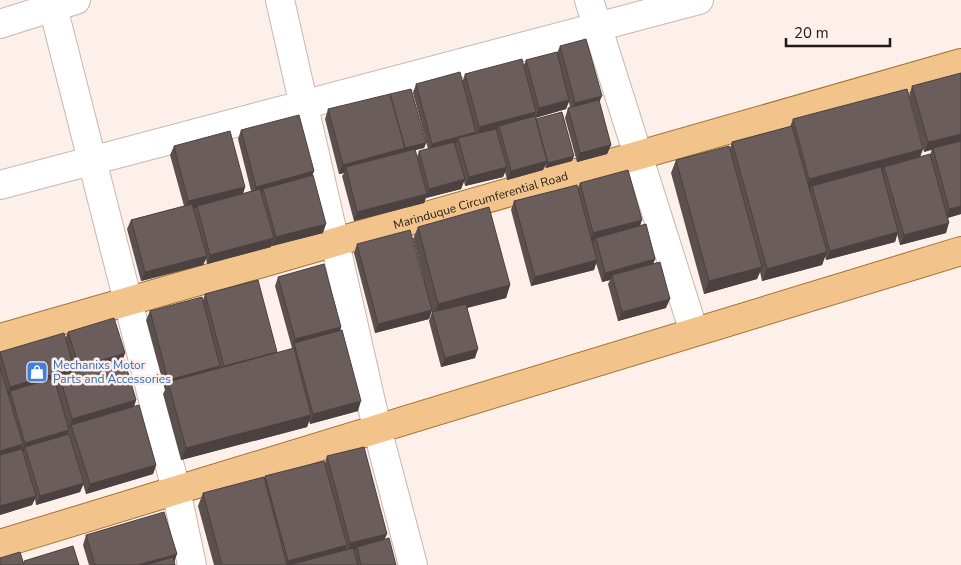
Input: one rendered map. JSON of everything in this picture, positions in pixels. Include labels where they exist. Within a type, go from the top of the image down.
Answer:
[{"type":"main road","name":"Marinduque Circumferential Road","points":[[0,338],[961,63]]},
{"type":"main road","points":[[0,544],[961,251]]},
{"type":"street","points":[[280,0],[377,428],[413,565]]},
{"type":"street","points":[[589,0],[694,332]]},
{"type":"street","points":[[0,185],[700,0]]},
{"type":"street","points":[[0,24],[65,4],[92,161],[176,490],[192,565]]},
{"type":"building","points":[[586,39],[602,96],[575,103],[560,46]]},
{"type":"building","points":[[557,52],[569,100],[539,108],[526,60]]},
{"type":"building","points":[[522,59],[536,112],[479,127],[465,74]]},
{"type":"building","points":[[460,72],[476,132],[432,144],[416,84]]},
{"type":"building","points":[[961,73],[961,134],[928,142],[912,86]]},
{"type":"building","points":[[411,89],[426,143],[405,148],[390,94]]},
{"type":"building","points":[[907,89],[923,149],[809,179],[793,119]]},
{"type":"building","points":[[390,94],[405,148],[343,165],[328,109]]},
{"type":"building","points":[[599,100],[611,145],[580,153],[568,108]]},
{"type":"building","points":[[562,112],[574,156],[548,163],[536,119]]},
{"type":"building","points":[[299,115],[314,171],[256,187],[241,130]]},
{"type":"building","points":[[535,116],[547,161],[511,171],[499,126]]},
{"type":"building","points":[[792,126],[827,252],[767,269],[732,142]]},
{"type":"building","points":[[496,129],[507,167],[469,177],[458,138]]},
{"type":"building","points":[[230,131],[245,187],[188,201],[174,146]]},
{"type":"building","points":[[961,141],[961,206],[949,209],[933,148]]},
{"type":"building","points":[[454,142],[465,179],[429,189],[419,151]]},
{"type":"building","points":[[729,146],[762,267],[709,281],[676,160]]},
{"type":"building","points":[[415,149],[427,194],[357,212],[346,167]]},
{"type":"building","points":[[930,154],[949,223],[904,235],[884,167]]},
{"type":"building","points":[[881,167],[898,232],[830,251],[812,186]]},
{"type":"building","points":[[628,170],[642,220],[593,233],[580,183]]},
{"type":"building","points":[[313,175],[326,224],[276,237],[263,189]]},
{"type":"building","points":[[577,185],[597,260],[535,277],[514,201]]},
{"type":"building","points":[[260,189],[274,238],[210,255],[197,206]]},
{"type":"building","points":[[192,204],[207,256],[145,272],[131,220]]},
{"type":"building","points":[[489,207],[510,285],[438,304],[418,227]]},
{"type":"building","points":[[646,224],[655,259],[605,273],[596,238]]},
{"type":"building","points":[[410,230],[432,310],[378,324],[357,244]]},
{"type":"building","points":[[660,262],[670,299],[622,312],[612,275]]},
{"type":"building","points":[[324,264],[341,327],[295,339],[278,277]]},
{"type":"building","points":[[258,280],[277,352],[224,366],[205,294]]},
{"type":"building","points":[[202,297],[220,366],[168,380],[150,311]]},
{"type":"building","points":[[466,304],[478,349],[445,358],[432,312]]},
{"type":"building","points":[[114,318],[125,353],[79,367],[68,332]]},
{"type":"building","points":[[342,330],[361,401],[313,414],[294,343]]},
{"type":"building","points":[[64,333],[74,368],[10,387],[0,352]]},
{"type":"building","points":[[294,348],[311,415],[186,448],[168,382]]},
{"type":"building","points":[[124,359],[136,400],[72,419],[60,377]]},
{"type":"building","points":[[0,367],[23,444],[0,451]]},
{"type":"building","points":[[54,378],[69,430],[25,443],[10,391]]},
{"type":"building","points":[[139,405],[156,465],[90,484],[71,425]]},
{"type":"building","points":[[69,434],[84,483],[40,496],[25,447]]},
{"type":"building","points":[[364,447],[387,534],[350,543],[327,456]]},
{"type":"building","points":[[22,449],[36,496],[0,506],[0,455]]},
{"type":"building","points":[[324,461],[347,545],[288,561],[265,476]]},
{"type":"building","points":[[264,477],[287,565],[222,565],[203,493]]},
{"type":"building","points":[[164,512],[177,554],[138,565],[95,565],[86,535]]},
{"type":"building","points":[[389,538],[396,565],[361,565],[357,547]]},
{"type":"building","points":[[73,546],[79,565],[25,565],[24,561]]},
{"type":"building","points":[[353,548],[358,565],[289,565]]},
{"type":"building","points":[[20,552],[24,565],[0,565],[0,558]]},
{"type":"building","points":[[173,557],[175,565],[145,565]]},
{"type":"place","name":"Mechanixs Motor Parts and Accessories","points":[[37,372]]}]
